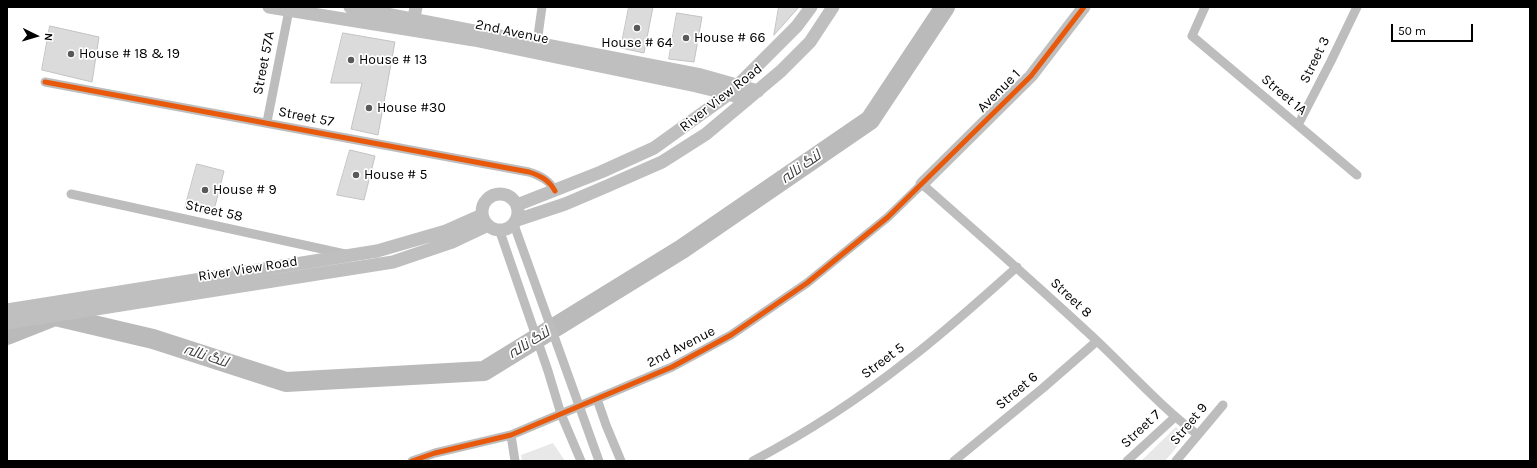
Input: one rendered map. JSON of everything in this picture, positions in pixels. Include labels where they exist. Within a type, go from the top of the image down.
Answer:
[{"type":"street","name":"2nd Avenue","points":[[269,7],[413,25],[537,43],[701,75],[758,91]]},
{"type":"street","name":"2nd Avenue","points":[[350,7],[474,40],[729,94],[747,100]]},
{"type":"street","points":[[413,25],[416,7]]},
{"type":"street","points":[[537,43],[542,7]]},
{"type":"street","name":"River View Road","points":[[517,205],[555,191],[654,148],[729,94],[797,26],[811,7]]},
{"type":"street","name":"River View Road","points":[[516,225],[662,162],[706,134],[781,71],[810,42],[833,7]]},
{"type":"street","name":"Avenue 1","points":[[922,184],[1031,76],[1084,7]]},
{"type":"street","name":"Street 1A","points":[[1205,7],[1192,36],[1357,175]]},
{"type":"street","name":"Street 3","points":[[1298,126],[1356,7]]},
{"type":"street","name":"Street 57A","points":[[267,122],[289,9]]},
{"type":"street","name":"Street 57","points":[[45,82],[267,122],[449,158],[529,172],[540,176],[550,183],[555,191]]},
{"type":"street","name":"2nd Avenue","points":[[412,461],[435,453],[511,435],[672,367],[732,335],[807,283],[888,218],[922,184]]},
{"type":"street","name":"Street 8","points":[[922,184],[1017,267],[1097,341],[1174,417],[1198,435]]},
{"type":"street","name":"Street 58","points":[[71,194],[352,255]]},
{"type":"street","points":[[581,461],[561,414],[548,371],[483,204],[493,194],[507,195],[517,205],[516,225],[598,461]]},
{"type":"street","points":[[493,227],[506,229],[516,225]]},
{"type":"street","name":"River View Road","points":[[7,310],[377,251],[446,231],[493,227]]},
{"type":"street","name":"River View Road","points":[[7,323],[393,262],[493,227]]},
{"type":"street","name":"Street 5","points":[[754,461],[787,443],[826,418],[908,360],[959,319],[1017,267]]},
{"type":"street","name":"Street 6","points":[[954,461],[1043,388],[1097,341]]},
{"type":"street","points":[[597,399],[621,461]]},
{"type":"street","name":"Street 9","points":[[1176,461],[1223,405]]},
{"type":"street","name":"Street 7","points":[[1127,461],[1174,417]]},
{"type":"street","points":[[511,435],[515,461]]},
{"type":"shaded area","points":[[1176,427],[1185,437],[1165,461],[1141,461]]},
{"type":"shaded area","points":[[553,443],[565,461],[522,461],[521,455]]},
{"type":"building","name":"House # 64","points":[[629,7],[653,7],[644,53],[621,48]]},
{"type":"building","points":[[779,7],[799,7],[774,35]]},
{"type":"building","name":"House # 66","points":[[677,13],[702,17],[694,62],[669,59]]},
{"type":"building","name":"House # 18 & 19","points":[[50,26],[99,37],[92,82],[42,70]]},
{"type":"building","points":[[343,33],[395,42],[378,135],[351,129],[362,83],[331,83]]},
{"type":"building","name":"House # 5","points":[[350,150],[375,156],[364,200],[337,195]]},
{"type":"building","name":"House # 9","points":[[197,164],[224,171],[213,214],[185,208]]},
{"type":"waterway","name":"لنگ نالہ","points":[[7,335],[55,316],[153,339],[286,382],[484,371],[682,249],[870,120],[945,7]]},
{"type":"cycle path","points":[[412,461],[435,453],[511,435],[672,367],[731,335],[807,283],[888,217],[1031,76],[1084,7]]},
{"type":"cycle path","points":[[45,82],[529,172],[544,179],[555,191]]},
{"type":"place","name":"House # 64","points":[[637,28]]},
{"type":"place","name":"House # 66","points":[[686,38]]},
{"type":"place","name":"House # 18 & 19","points":[[71,54]]},
{"type":"place","name":"House # 13","points":[[351,60]]},
{"type":"place","name":"House #30","points":[[369,108]]},
{"type":"place","name":"House # 5","points":[[356,175]]},
{"type":"place","name":"House # 9","points":[[205,190]]}]
